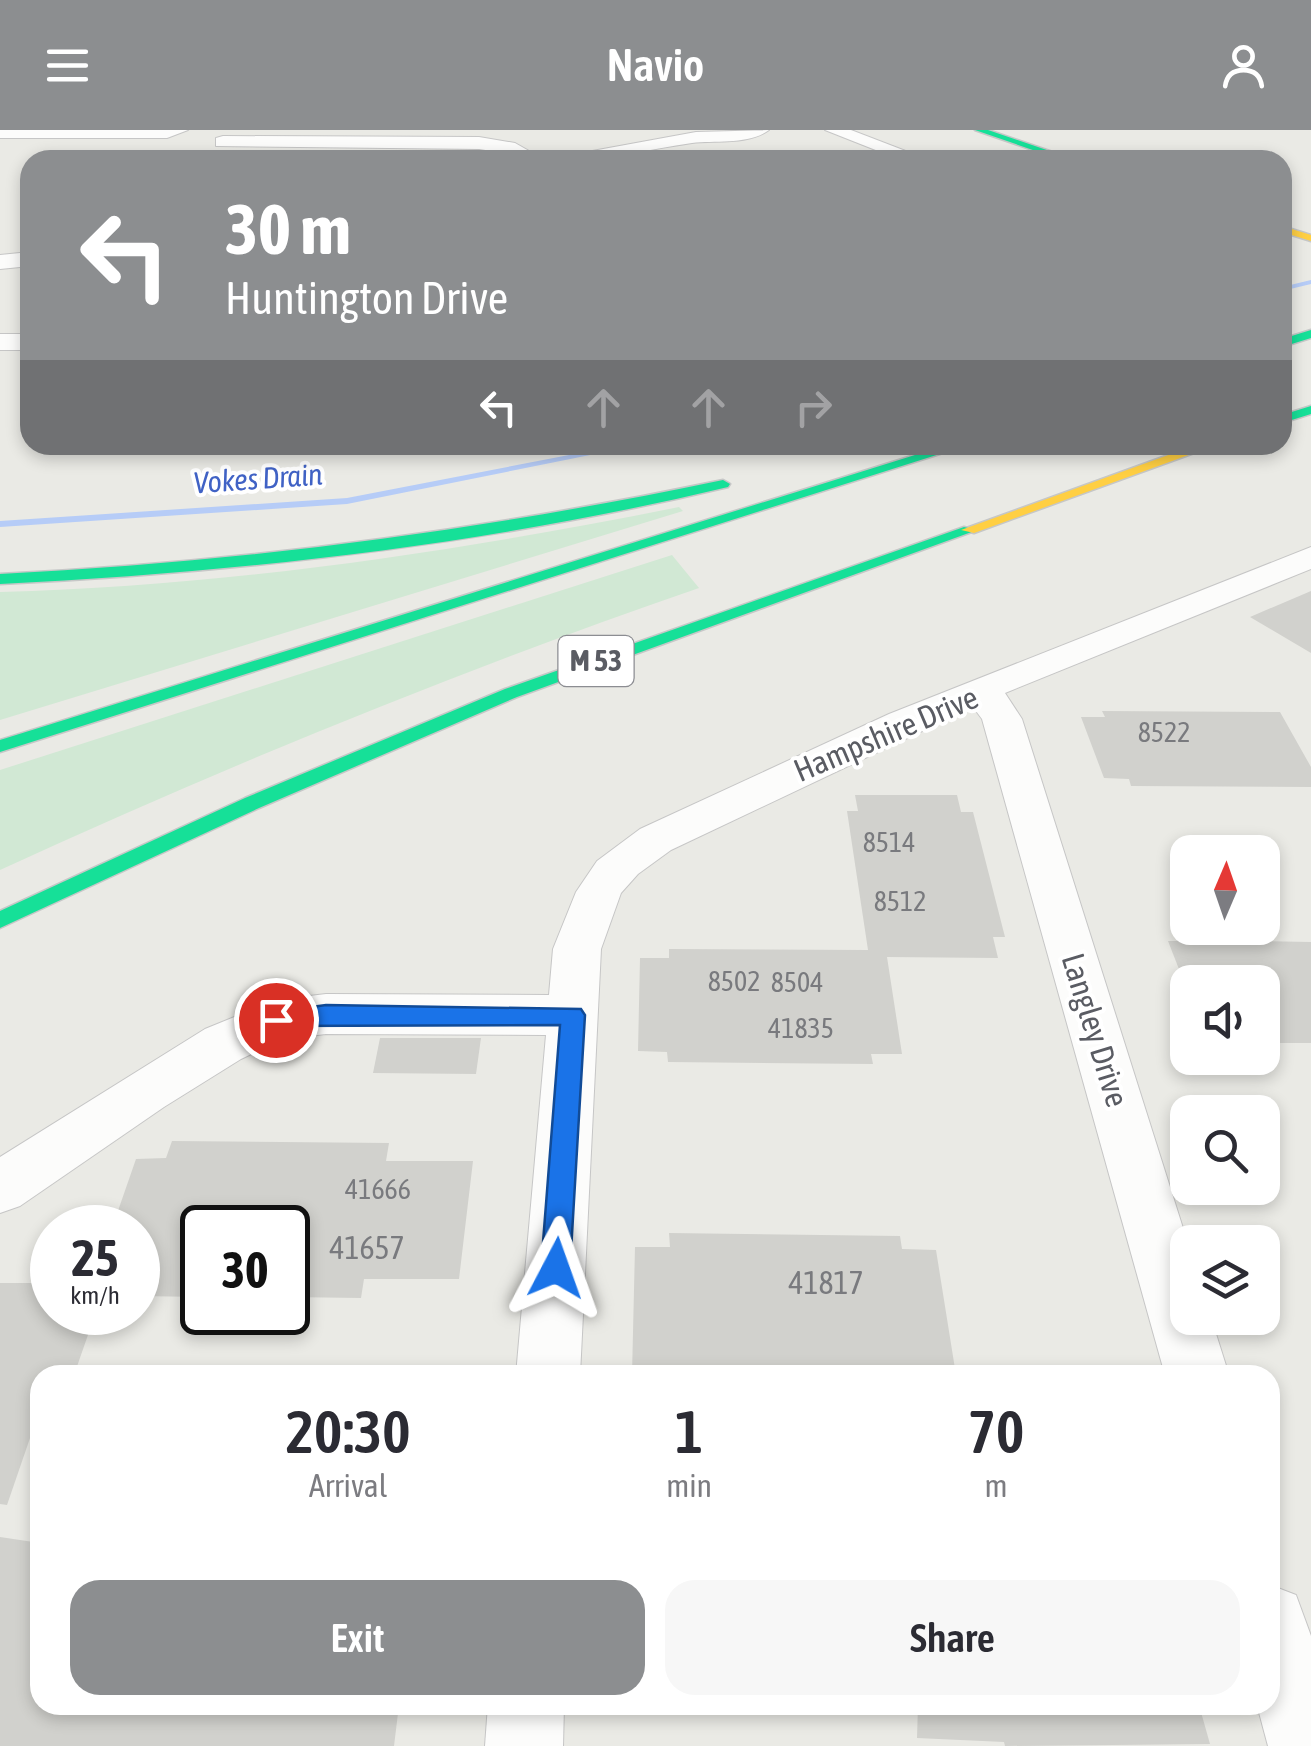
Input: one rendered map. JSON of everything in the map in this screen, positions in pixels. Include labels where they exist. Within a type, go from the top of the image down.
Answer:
[{"type":"main road","points":[[979,130],[1040,150]]},
{"type":"main road","points":[[0,746],[929,455]]},
{"type":"main road","name":"M 53","points":[[0,920],[252,802],[511,693],[1181,455]]},
{"type":"main road","points":[[0,579],[151,573],[378,551],[573,518],[742,480]]},
{"type":"street","points":[[0,133],[179,130]]},
{"type":"street","points":[[618,150],[694,132],[723,137],[760,130]]},
{"type":"street","points":[[834,130],[891,150]]},
{"type":"street","points":[[694,132],[729,150]]},
{"type":"street","points":[[229,136],[494,144],[509,150]]},
{"type":"street","name":"Hampshire Drive","points":[[549,1365],[577,949],[590,908],[604,882],[624,862],[661,838],[835,752],[1311,557]]},
{"type":"street","name":"Langley Drive","points":[[980,693],[993,703],[1002,718],[1194,1365]]},
{"type":"street","points":[[0,1188],[145,1090],[223,1044],[276,1020],[326,1014],[572,1015]]},
{"type":"street","points":[[1280,1655],[1307,1746]]},
{"type":"street","points":[[524,1746],[526,1715]]},
{"type":"green space","points":[[679,507],[683,511],[0,720],[0,592],[171,583],[341,564]]},
{"type":"green space","points":[[672,555],[699,588],[346,720],[0,870],[0,770]]},
{"type":"building","points":[[1311,591],[1311,653],[1250,617]]},
{"type":"building","points":[[1102,711],[1280,712],[1311,767],[1311,787],[1131,786],[1129,779],[1104,778],[1081,717],[1105,717]]},
{"type":"building","points":[[855,795],[957,795],[961,812],[973,812],[1005,937],[993,937],[998,958],[887,957],[902,1054],[871,1054],[873,1064],[668,1062],[667,1052],[638,1051],[640,958],[669,958],[669,949],[868,950],[847,811],[858,811]]},
{"type":"building","points":[[1168,941],[1170,945],[1311,942],[1311,1043],[1280,1043],[1280,965],[1177,965]]},
{"type":"building","points":[[380,1038],[481,1038],[476,1074],[373,1073]]},
{"type":"building","points":[[172,1141],[389,1143],[386,1161],[473,1161],[459,1279],[364,1279],[361,1298],[310,1297],[310,1205],[180,1205],[180,1297],[160,1296],[160,1205],[120,1205],[136,1159],[166,1158]]},
{"type":"building","points":[[669,1233],[900,1236],[902,1249],[936,1250],[954,1365],[632,1365],[635,1247],[670,1247]]},
{"type":"building","points":[[0,1283],[30,1283],[30,1335],[88,1335],[77,1365],[30,1365],[30,1438],[7,1505],[0,1504]]},
{"type":"building","points":[[0,1537],[30,1542],[30,1715],[398,1715],[394,1746],[0,1746]]},
{"type":"building","points":[[918,1715],[1202,1715],[1210,1744],[1005,1746],[1004,1742],[917,1738]]},
{"type":"waterway","name":"Vokes Drain","points":[[1292,287],[1311,282]]},
{"type":"waterway","name":"Vokes Drain","points":[[0,524],[347,501],[584,455]]},
{"type":"traffic: fast","points":[[979,130],[1040,150]]},
{"type":"traffic: fast","points":[[1292,340],[1311,334]]},
{"type":"traffic: fast","points":[[1292,416],[1311,410]]},
{"type":"traffic: fast","points":[[0,746],[929,455]]},
{"type":"traffic: fast","points":[[0,579],[183,568],[364,548],[544,520],[723,484]]},
{"type":"traffic: fast","points":[[0,920],[252,803],[511,693],[969,530]]},
{"type":"traffic: slow","points":[[1292,232],[1311,238]]},
{"type":"traffic: slow","points":[[969,530],[1181,455]]},
{"type":"route","points":[[276,1020],[326,1014],[572,1015],[556,1268]]}]
